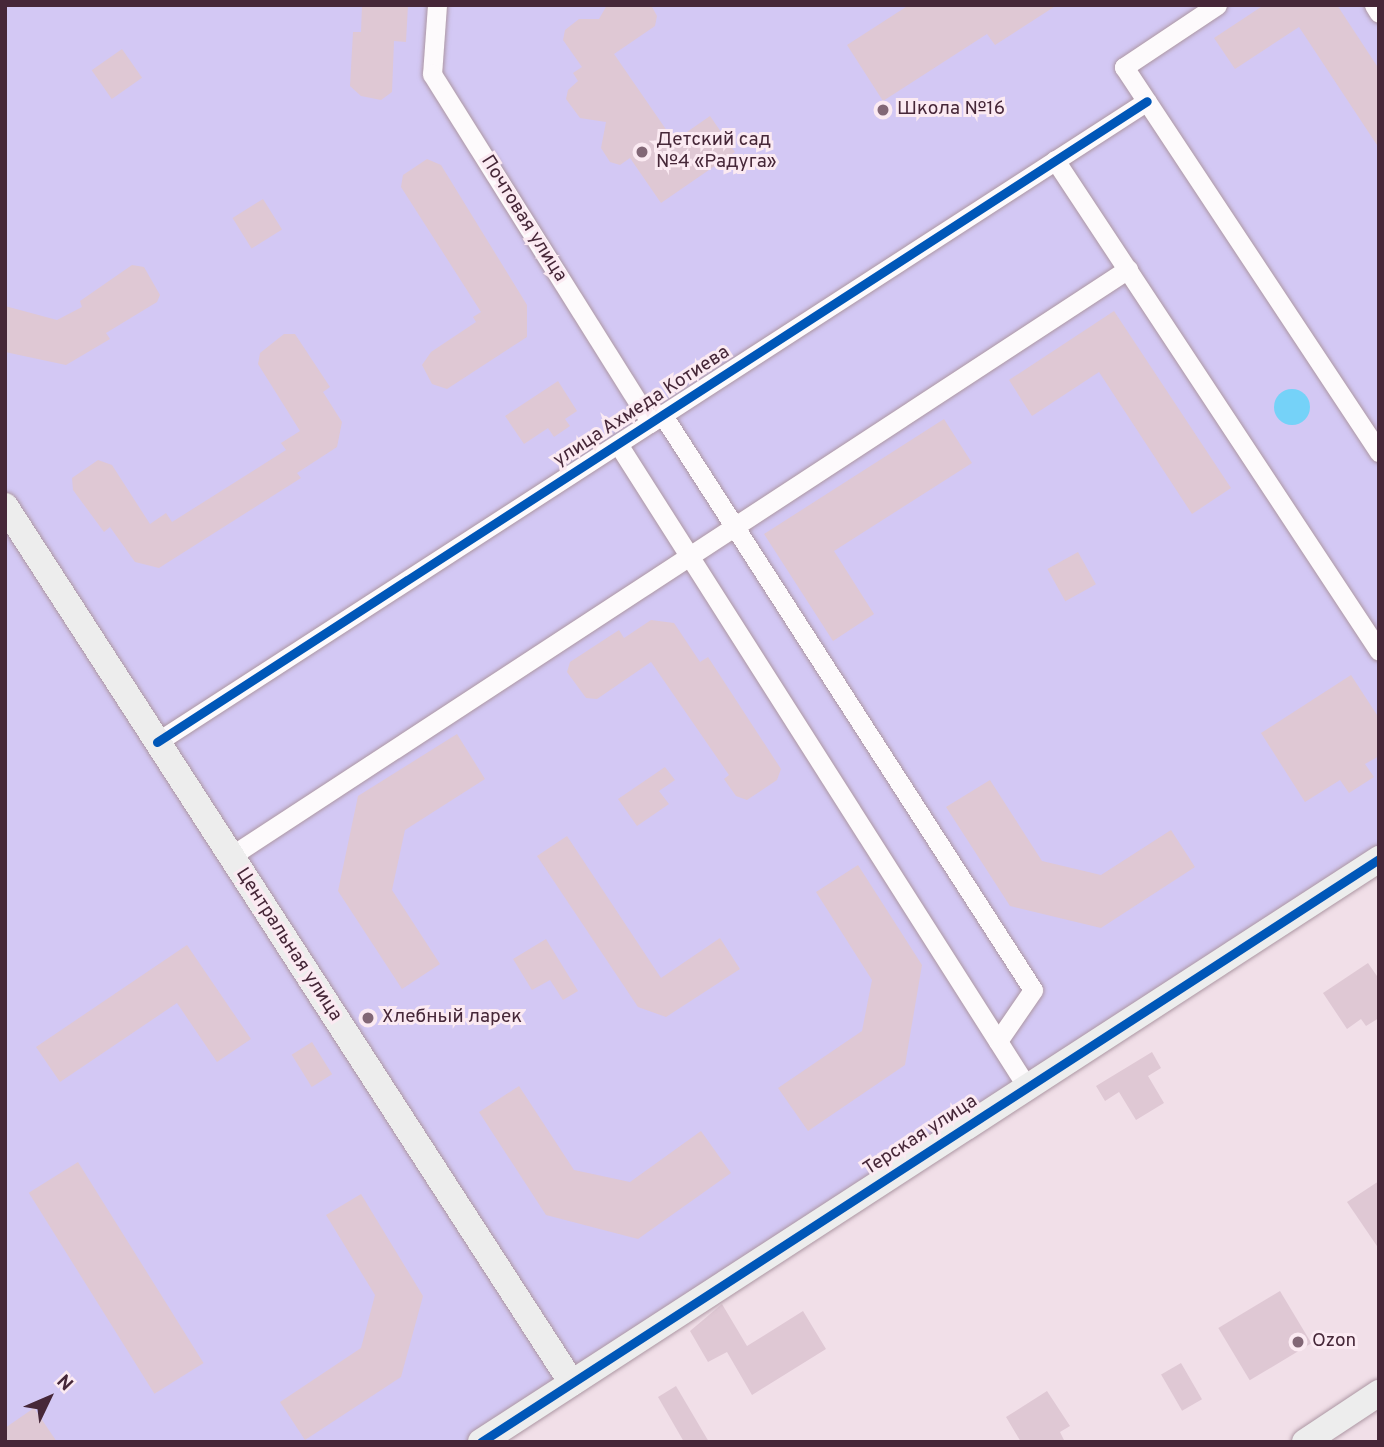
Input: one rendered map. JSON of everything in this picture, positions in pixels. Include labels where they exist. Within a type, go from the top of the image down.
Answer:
[{"type":"street","name":"Почтовая улица","points":[[437,5],[432,74],[656,418],[735,526],[1033,990],[998,1041]]},
{"type":"street","points":[[1217,5],[1124,67],[1379,452]]},
{"type":"street","points":[[1374,5],[1379,13]]},
{"type":"street","name":"улица Ахмеда Котиева","points":[[157,742],[1146,101]]},
{"type":"street","points":[[1055,160],[1379,651]]},
{"type":"street","points":[[231,856],[1128,269]]},
{"type":"street","points":[[618,444],[1027,1087]]},
{"type":"street","name":"Центральная улица","points":[[5,506],[572,1383]]},
{"type":"street","name":"Терская улица","points":[[481,1442],[1379,859]]},
{"type":"street","points":[[1305,1442],[1379,1393]]},
{"type":"shaded area","points":[[5,5],[1379,5],[1379,859],[481,1442],[5,1442]]},
{"type":"water","points":[[1292,389],[1304,395],[1310,407],[1304,419],[1292,425],[1280,419],[1274,407],[1280,395]]},
{"type":"building","points":[[362,5],[408,5],[406,42],[394,41],[392,92],[381,100],[361,96],[350,86],[353,32],[361,32]]},
{"type":"building","points":[[607,5],[651,5],[657,16],[655,26],[614,54],[674,141],[710,116],[735,152],[661,203],[630,158],[620,165],[610,162],[601,148],[606,122],[580,118],[566,99],[568,90],[578,81],[573,73],[582,67],[563,40],[565,30],[579,19],[599,19]]},
{"type":"building","name":"Школа №16","points":[[909,5],[1057,5],[995,45],[987,34],[883,101],[847,45]]},
{"type":"building","points":[[1264,5],[1337,5],[1379,69],[1379,148],[1299,27],[1235,69],[1214,38]]},
{"type":"building","points":[[122,49],[142,78],[112,99],[92,70]]},
{"type":"building","points":[[427,159],[441,165],[527,305],[527,337],[447,389],[432,384],[422,365],[431,352],[476,322],[473,317],[481,312],[401,187],[403,175]]},
{"type":"building","points":[[263,199],[282,230],[252,249],[232,218]]},
{"type":"building","points":[[132,265],[144,267],[160,295],[157,302],[106,333],[110,339],[66,365],[5,352],[5,306],[57,320],[82,307],[80,301]]},
{"type":"building","points":[[1114,311],[1231,488],[1192,514],[1099,372],[1032,416],[1009,380]]},
{"type":"building","points":[[284,334],[295,334],[330,387],[323,392],[342,422],[337,447],[297,473],[301,478],[159,568],[135,562],[110,527],[104,532],[73,490],[72,478],[98,460],[112,465],[150,524],[166,513],[172,522],[286,450],[281,443],[300,431],[258,364],[260,353]]},
{"type":"building","points":[[558,381],[577,411],[565,419],[570,426],[554,437],[548,428],[524,444],[505,416]]},
{"type":"building","points":[[944,419],[972,463],[834,551],[874,614],[833,641],[764,534]]},
{"type":"building","points":[[1078,552],[1096,584],[1065,601],[1047,569]]},
{"type":"building","points":[[651,620],[674,623],[700,662],[708,657],[781,769],[777,780],[747,800],[736,796],[724,779],[729,775],[651,662],[597,699],[586,698],[567,672],[570,662],[619,630],[624,638]]},
{"type":"building","points":[[1351,675],[1379,718],[1379,756],[1365,764],[1374,777],[1349,793],[1340,780],[1305,802],[1261,733]]},
{"type":"building","points":[[457,734],[485,779],[405,830],[392,890],[440,964],[402,989],[338,891],[358,796]]},
{"type":"building","points":[[665,767],[675,780],[659,791],[669,804],[637,826],[618,799]]},
{"type":"building","points":[[990,780],[1042,861],[1101,875],[1171,830],[1195,867],[1101,928],[1010,906],[946,807]]},
{"type":"building","points":[[567,836],[661,978],[720,938],[740,969],[666,1017],[638,1007],[537,856]]},
{"type":"building","points":[[858,865],[922,965],[905,1065],[808,1131],[778,1088],[862,1031],[872,980],[816,892]]},
{"type":"building","points":[[546,939],[578,991],[563,1000],[550,980],[532,990],[513,959]]},
{"type":"building","points":[[187,945],[251,1039],[217,1062],[177,1003],[60,1082],[36,1047]]},
{"type":"building","points":[[1368,963],[1379,979],[1379,1018],[1366,1026],[1361,1019],[1347,1029],[1323,993]]},
{"type":"building","points":[[312,1042],[332,1074],[312,1087],[292,1055]]},
{"type":"building","points":[[1152,1052],[1161,1068],[1148,1076],[1164,1103],[1136,1120],[1119,1092],[1105,1101],[1096,1086]]},
{"type":"building","points":[[519,1086],[574,1170],[630,1182],[701,1131],[731,1173],[638,1239],[546,1215],[479,1112]]},
{"type":"building","points":[[78,1162],[204,1363],[154,1394],[29,1193]]},
{"type":"building","points":[[1379,1181],[1379,1249],[1347,1202]]},
{"type":"building","points":[[361,1194],[423,1296],[401,1377],[305,1440],[280,1402],[361,1348],[375,1295],[326,1215]]},
{"type":"building","points":[[1280,1291],[1311,1343],[1250,1380],[1218,1328]]},
{"type":"building","points":[[722,1304],[747,1346],[803,1311],[826,1349],[752,1395],[727,1352],[708,1362],[690,1331]]},
{"type":"building","points":[[1181,1363],[1202,1399],[1182,1411],[1161,1374]]},
{"type":"building","points":[[676,1386],[709,1442],[684,1442],[658,1397]]},
{"type":"building","points":[[1047,1391],[1070,1426],[1060,1432],[1065,1442],[1021,1442],[1006,1417]]},
{"type":"building","points":[[34,1408],[57,1442],[5,1442],[5,1428]]},
{"type":"cycle path","points":[[157,742],[1147,101]]},
{"type":"cycle path","points":[[481,1442],[1379,859]]},
{"type":"place","name":"Школа №16","points":[[883,110]]},
{"type":"place","name":"Детский сад №4 «Радуга»","points":[[642,152]]},
{"type":"place","name":"Хлебный ларек","points":[[368,1018]]},
{"type":"place","name":"Ozon","points":[[1298,1342]]}]
